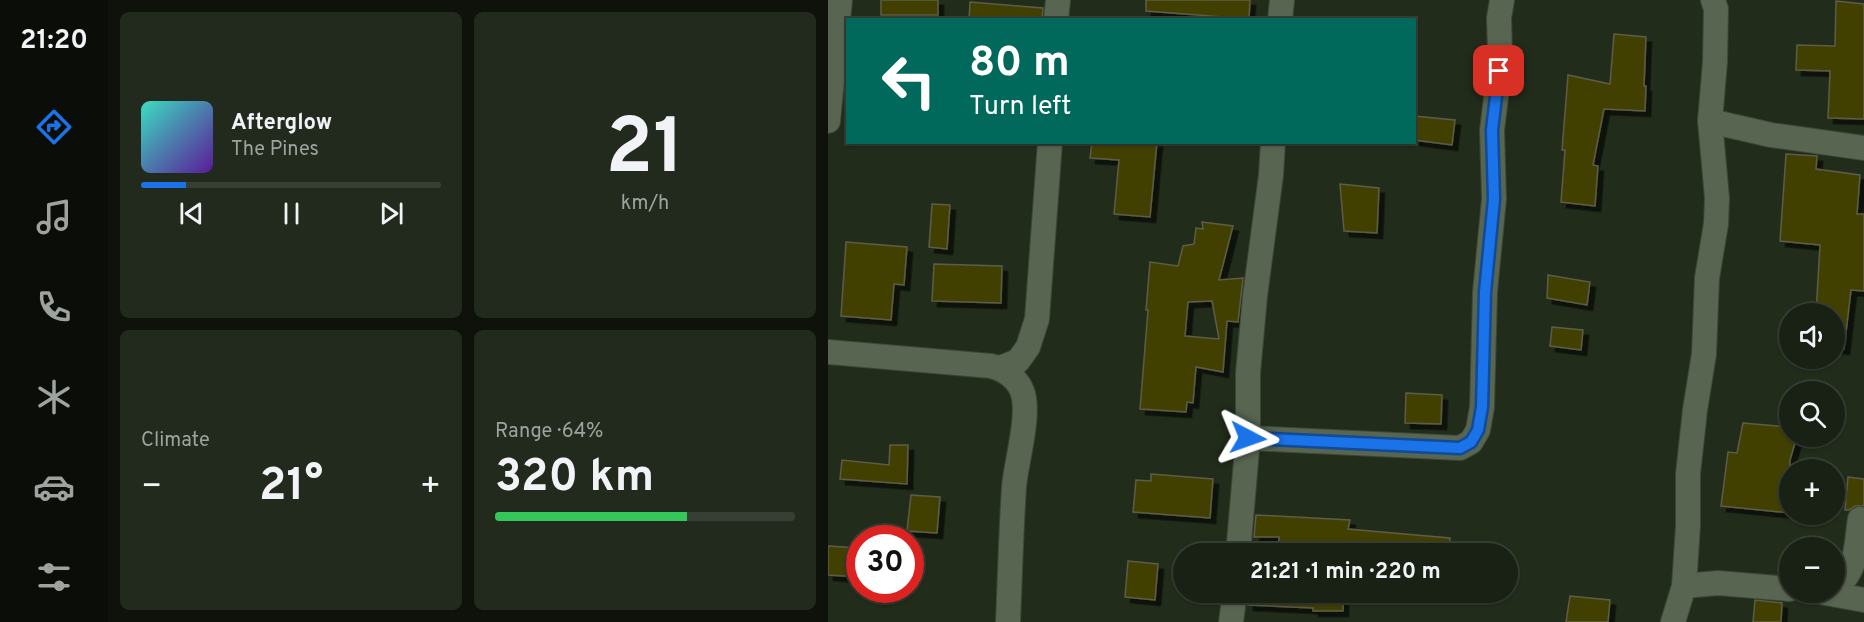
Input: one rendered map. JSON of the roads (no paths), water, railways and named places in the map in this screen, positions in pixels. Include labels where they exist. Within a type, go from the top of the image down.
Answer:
[{"type":"street","points":[[828,121],[840,0]]},
{"type":"street","points":[[1056,18],[1058,0]]},
{"type":"street","points":[[1280,18],[1282,0]]},
{"type":"street","points":[[1248,438],[1460,448],[1471,442],[1475,436],[1482,407],[1484,314],[1494,199],[1492,130],[1500,53],[1498,18],[1502,0]]},
{"type":"street","points":[[1673,622],[1684,586],[1688,526],[1688,474],[1704,354],[1707,278],[1716,224],[1717,198],[1710,121],[1715,53],[1716,9],[1713,0]]},
{"type":"street","points":[[1710,121],[1772,135],[1864,148]]},
{"type":"street","points":[[828,352],[945,361],[1000,368],[1018,361],[1028,347],[1036,319],[1050,144]]},
{"type":"street","points":[[1239,543],[1248,438],[1248,374],[1274,144]]},
{"type":"street","points":[[1000,368],[1015,379],[1023,392],[1025,413],[1014,486],[1012,619]]},
{"type":"street","points":[[1845,578],[1851,572],[1860,519]]},
{"type":"street","points":[[1684,586],[1718,583],[1779,587]]},
{"type":"street","points":[[1845,597],[1864,600]]},
{"type":"street","points":[[1231,622],[1234,603]]}]
